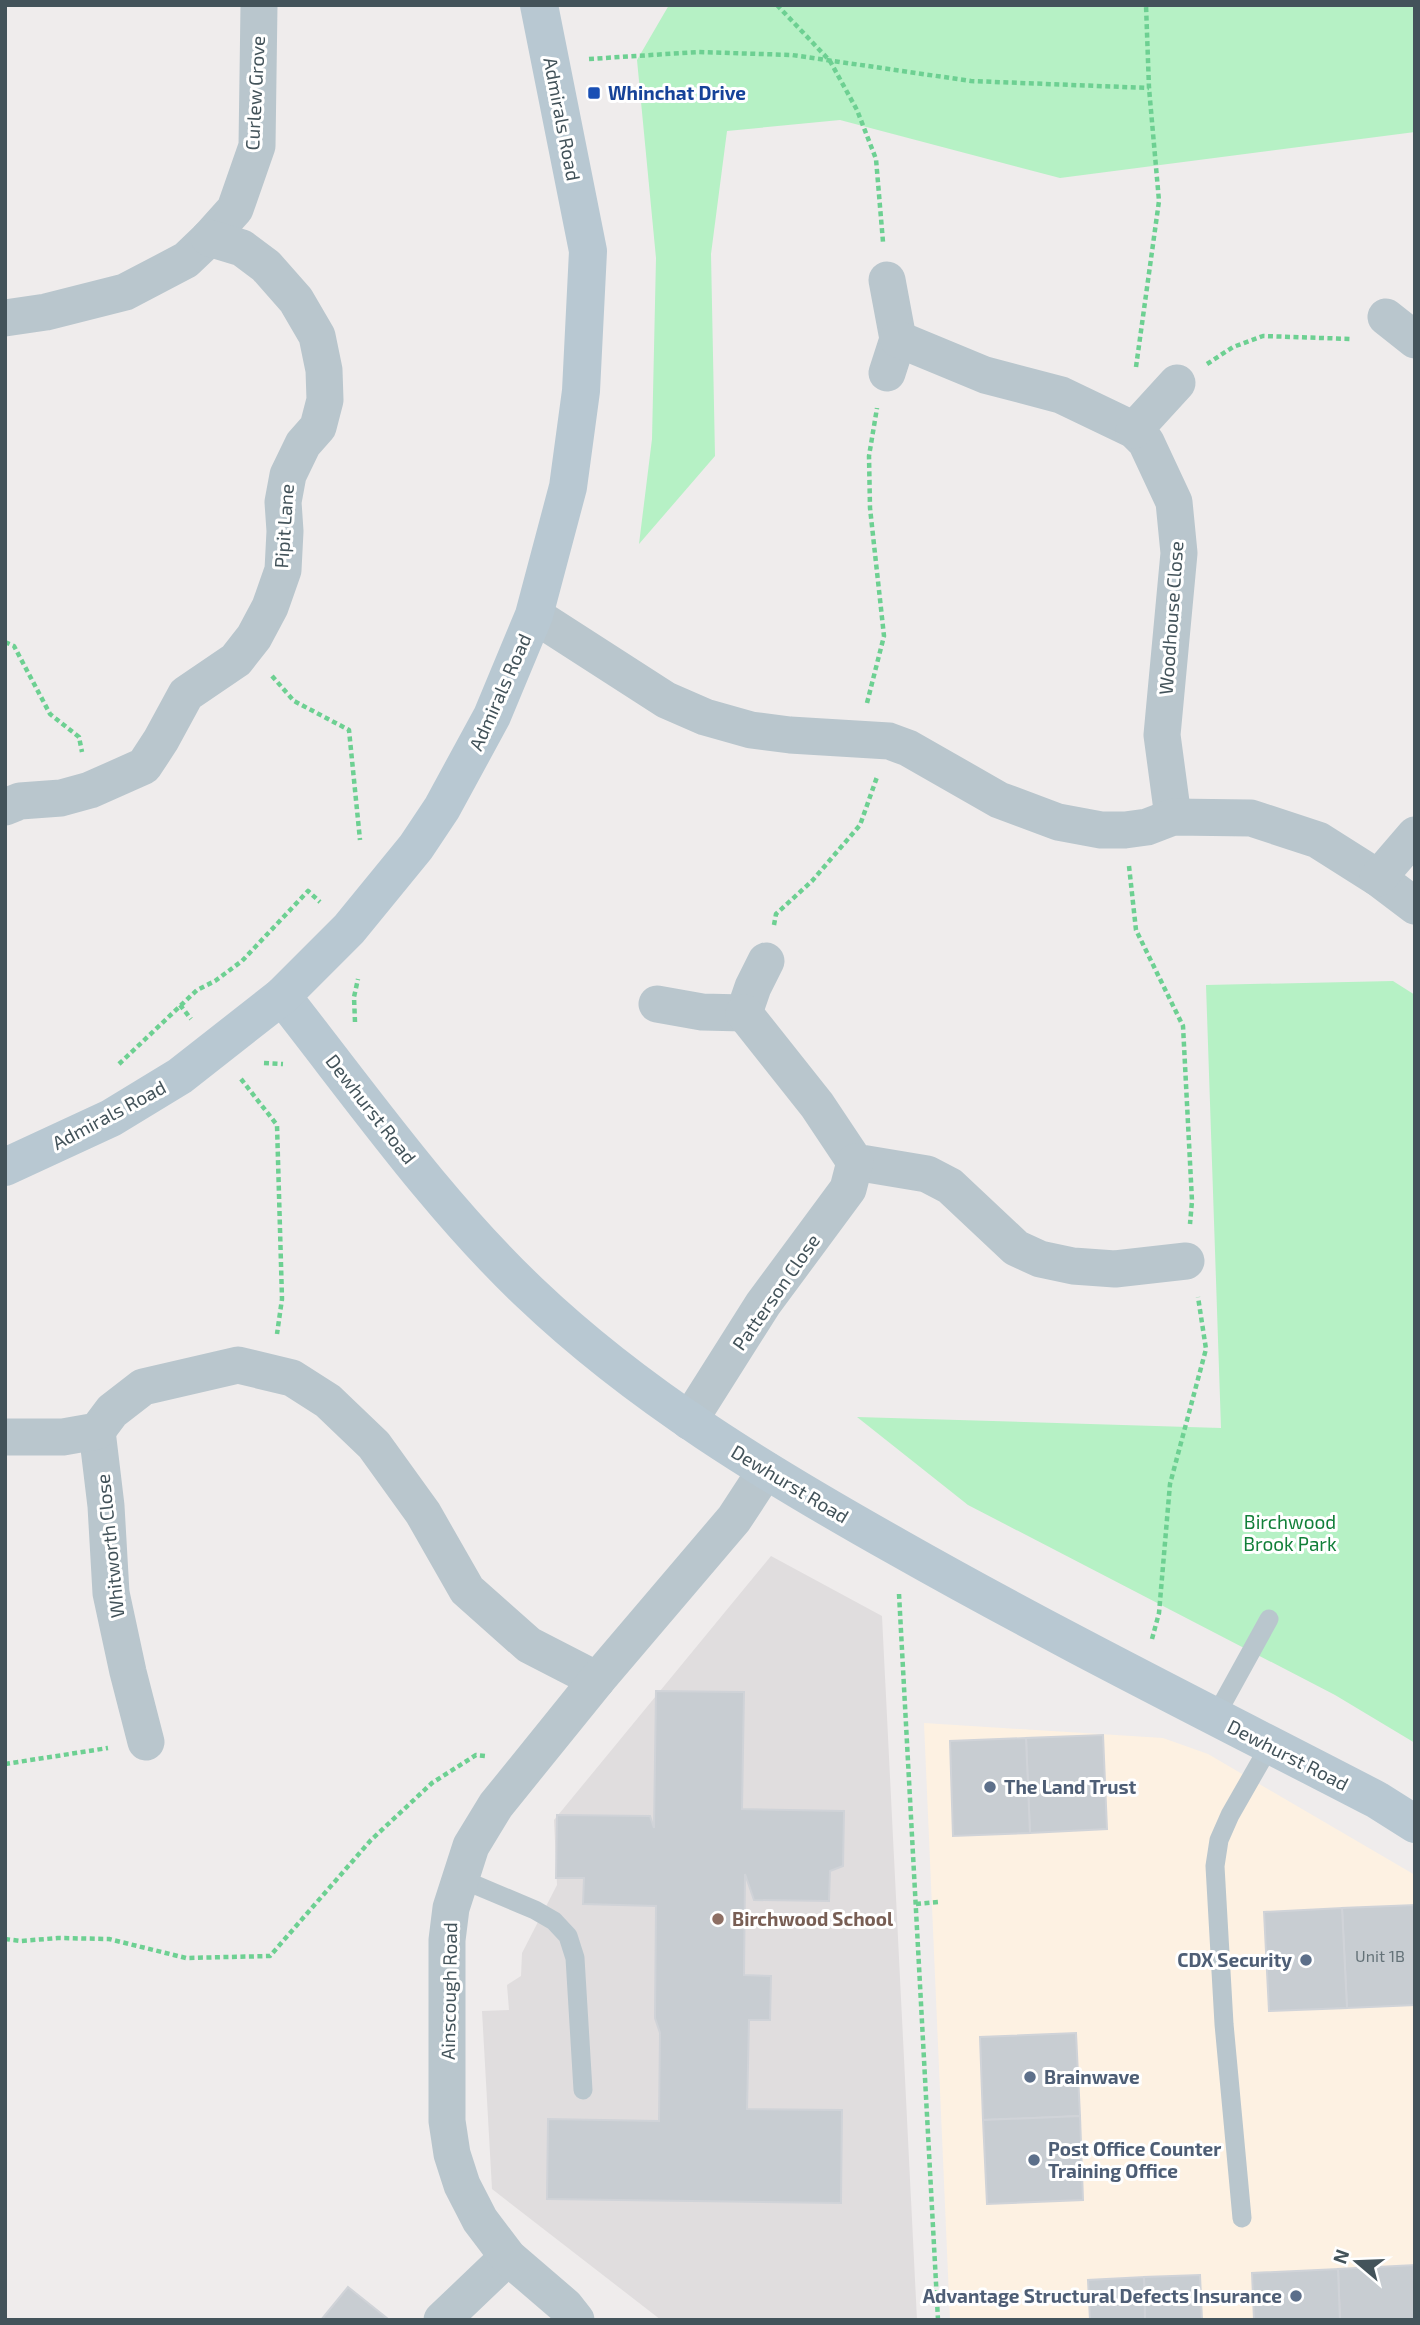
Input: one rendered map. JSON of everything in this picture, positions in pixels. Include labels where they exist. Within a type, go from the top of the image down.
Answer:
[{"type":"street","name":"Curlew Grove","points":[[5,318],[46,312],[125,292],[186,260],[235,209],[257,146],[259,5]]},
{"type":"street","name":"Admirals Road","points":[[5,1167],[111,1118],[180,1076],[282,996],[349,929],[416,847],[470,760],[492,716],[534,615],[568,487],[582,391],[588,251],[539,5]]},
{"type":"street","name":"Pipit Lane","points":[[5,807],[20,801],[61,798],[90,790],[144,766],[186,694],[236,660],[247,647],[270,607],[283,570],[283,502],[288,475],[303,444],[318,427],[325,400],[324,370],[317,336],[296,300],[266,266],[242,248],[209,238]]},
{"type":"street","points":[[887,279],[898,339],[887,373]]},
{"type":"street","points":[[1386,317],[1415,340]]},
{"type":"street","name":"Woodhouse Close","points":[[898,339],[985,375],[1061,395],[1134,430],[1146,442],[1174,502],[1179,553],[1162,735],[1172,817]]},
{"type":"street","points":[[1134,430],[1177,383]]},
{"type":"street","points":[[534,615],[666,699],[705,717],[764,732],[889,741],[908,748],[999,800],[1058,822],[1101,830],[1147,827],[1172,817],[1251,818],[1318,840],[1378,877],[1415,906]]},
{"type":"street","points":[[1378,877],[1415,835]]},
{"type":"street","points":[[744,1013],[766,961]]},
{"type":"street","name":"Dewhurst Road","points":[[282,996],[446,1203],[529,1293],[615,1367],[689,1421],[897,1547],[1011,1612],[1377,1800],[1415,1824]]},
{"type":"street","points":[[657,1004],[702,1012],[744,1013]]},
{"type":"street","points":[[744,1013],[817,1105],[855,1161],[927,1174],[950,1186],[1016,1248],[1040,1259],[1073,1266],[1115,1269],[1186,1261]]},
{"type":"street","name":"Patterson Close","points":[[689,1421],[763,1304],[848,1189],[855,1161]]},
{"type":"street","points":[[5,1437],[63,1437],[97,1431],[111,1411],[143,1387],[238,1365],[292,1378],[328,1401],[373,1446],[423,1513],[467,1590],[529,1645],[597,1680]]},
{"type":"street","name":"Whitworth Close","points":[[97,1431],[106,1506],[111,1593],[146,1742]]},
{"type":"street","name":"Ainscough Road","points":[[576,2320],[565,2306],[508,2257],[480,2220],[462,2185],[447,2121],[447,1940],[451,1908],[471,1846],[496,1805],[597,1680],[734,1519],[766,1470]]},
{"type":"street","points":[[442,2320],[508,2257]]},
{"type":"lane","points":[[1216,1717],[1269,1619]]},
{"type":"lane","points":[[1242,2218],[1224,2024],[1215,1866],[1219,1840],[1230,1815],[1270,1745]]},
{"type":"lane","points":[[459,1878],[535,1910],[554,1921],[568,1936],[575,1958],[583,2090]]},
{"type":"path","points":[[777,5],[830,61],[857,110],[876,159],[887,279]]},
{"type":"path","points":[[1136,368],[1159,201],[1149,88],[1146,5]]},
{"type":"path","points":[[584,59],[698,52],[792,55],[971,81],[1149,88]]},
{"type":"path","points":[[1177,383],[1233,347],[1263,335],[1363,339],[1386,317]]},
{"type":"path","points":[[865,711],[884,636],[870,508],[869,456],[874,419],[887,373]]},
{"type":"path","points":[[5,642],[14,646],[51,714],[79,737],[90,790]]},
{"type":"path","points":[[247,647],[294,701],[349,730],[360,840]]},
{"type":"path","points":[[766,961],[776,914],[812,881],[860,825],[878,773]]},
{"type":"path","points":[[115,1067],[197,990],[215,981],[242,961],[308,891]]},
{"type":"path","points":[[356,1030],[354,997],[361,972]]},
{"type":"path","points":[[259,1064],[267,1062],[287,1065]]},
{"type":"path","points":[[250,1070],[241,1079],[277,1125],[282,1299],[270,1373]]},
{"type":"path","points":[[897,1547],[938,2320]]},
{"type":"path","points":[[5,1764],[146,1742]]},
{"type":"path","points":[[5,1939],[109,1939],[186,1958],[270,1956],[371,1840],[432,1783],[476,1755],[529,1764]]},
{"type":"path","points":[[916,1904],[939,1902]]},
{"type":"shaded area","name":"Birchwood School","points":[[771,1556],[882,1616],[917,2320],[661,2320],[492,2189],[482,2011],[509,2010],[507,1985],[521,1976],[522,1953],[557,1885],[554,1820]]},
{"type":"shaded area","points":[[924,1723],[1163,1738],[1208,1754],[1415,1875],[1415,2320],[950,2320]]},
{"type":"green space","points":[[669,5],[1415,5],[1415,132],[1060,178],[840,120],[727,131],[711,254],[715,456],[639,544],[652,439],[656,258],[637,60]]},
{"type":"green space","name":"Birchwood Brook Park","points":[[1393,981],[1415,995],[1415,1743],[1335,1695],[968,1505],[857,1417],[1221,1428],[1206,985]]},
{"type":"building","points":[[656,1691],[744,1692],[742,1809],[844,1811],[843,1866],[830,1871],[829,1901],[754,1900],[745,1874],[744,1975],[771,1976],[770,2020],[749,2020],[747,2109],[842,2110],[841,2203],[547,2199],[548,2119],[659,2121],[660,2033],[655,2018],[656,1906],[583,1904],[584,1878],[556,1878],[557,1815],[650,1816],[654,1828]]},
{"type":"building","points":[[1103,1735],[1107,1829],[1030,1833],[1026,1738]]},
{"type":"building","name":"The Land Trust","points":[[1026,1738],[1030,1833],[953,1836],[950,1741]]},
{"type":"building","points":[[1415,1905],[1415,2005],[1347,2008],[1342,1908]]},
{"type":"building","name":"CDX Security","points":[[1342,1908],[1347,2008],[1269,2011],[1264,1912]]},
{"type":"building","name":"Brainwave","points":[[1076,2033],[1080,2116],[983,2120],[980,2037]]},
{"type":"building","points":[[1080,2116],[1083,2200],[987,2204],[983,2120]]},
{"type":"building","points":[[1415,2265],[1415,2320],[1340,2320],[1338,2269]]},
{"type":"building","name":"Advantage Structural Defects Insurance","points":[[1338,2269],[1340,2320],[1254,2320],[1252,2273]]},
{"type":"building","points":[[1200,2275],[1202,2320],[1145,2320],[1144,2277]]},
{"type":"building","points":[[1144,2277],[1145,2320],[1090,2320],[1088,2280]]},
{"type":"building","points":[[348,2287],[388,2319],[388,2320],[321,2320]]},
{"type":"place","name":"Whinchat Drive","points":[[594,93]]},
{"type":"place","name":"The Land Trust","points":[[990,1787]]},
{"type":"place","name":"Birchwood School","points":[[718,1919]]},
{"type":"place","name":"CDX Security","points":[[1306,1960]]},
{"type":"place","name":"Brainwave","points":[[1030,2077]]},
{"type":"place","name":"Post Office Counter Training Office","points":[[1034,2160]]},
{"type":"place","name":"Advantage Structural Defects Insurance","points":[[1296,2296]]}]
